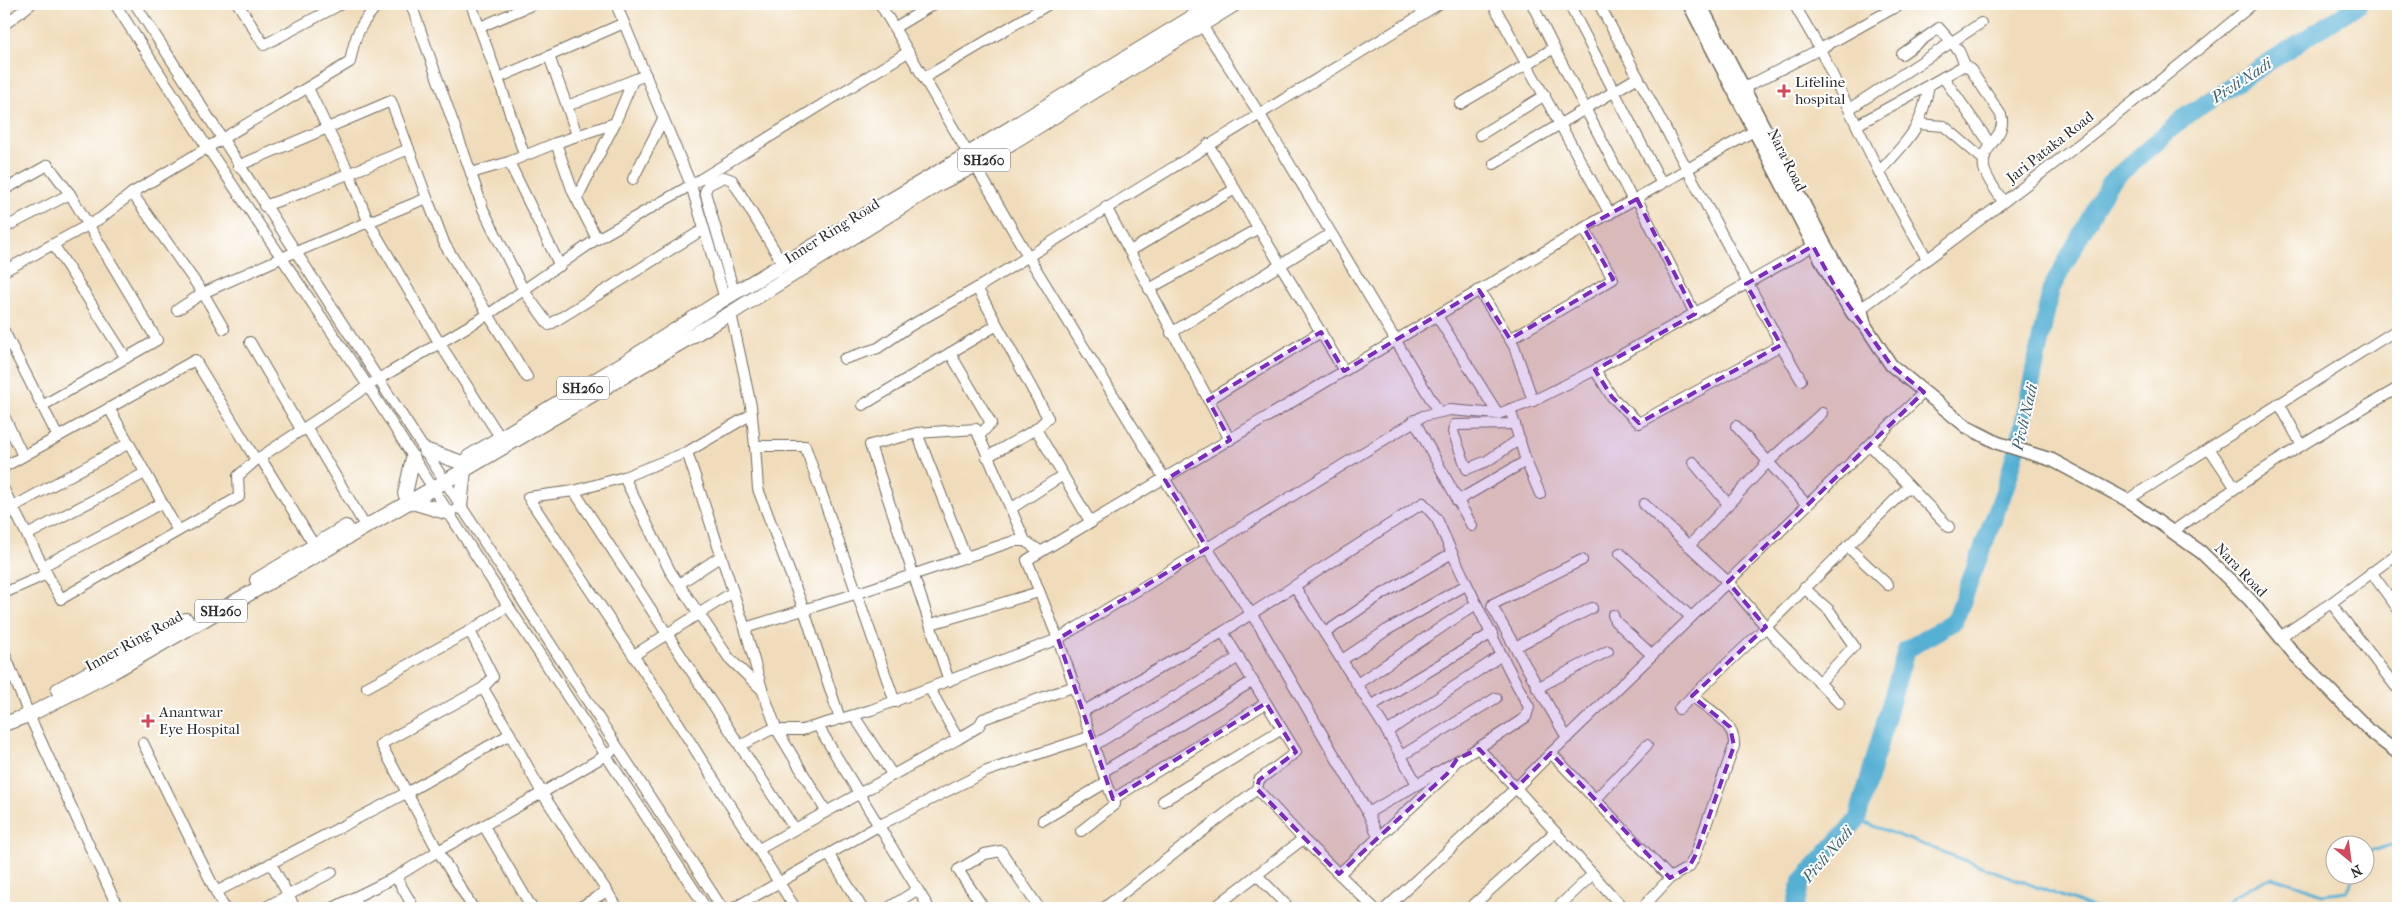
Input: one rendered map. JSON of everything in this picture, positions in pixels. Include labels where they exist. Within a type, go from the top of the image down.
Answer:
[{"type":"highway","name":"Inner Ring Road","points":[[4,718],[28,711],[150,651],[407,497],[731,313],[938,184],[971,160],[1214,4]]},
{"type":"highway","name":"Inner Ring Road","points":[[1196,14],[1235,4]]},
{"type":"highway","name":"Inner Ring Road","points":[[462,466],[500,437],[632,358],[730,295],[971,160]]},
{"type":"highway","points":[[419,454],[462,466],[454,510],[407,497],[419,454]]},
{"type":"highway","name":"Inner Ring Road","points":[[4,724],[238,593],[276,567],[360,519],[407,497]]},
{"type":"main road","name":"Nara Road","points":[[1689,4],[1824,243],[1857,312],[1891,365],[1967,427],[1998,443],[2029,451],[2052,460],[2127,500],[2201,552],[2250,600],[2280,637],[2373,734],[2398,753]]},
{"type":"main road","name":"Nara Road","points":[[1700,4],[1744,88],[1759,128],[1813,246],[1833,283],[1857,312]]},
{"type":"street","points":[[4,25],[31,4]]},
{"type":"street","points":[[115,4],[281,258],[368,386],[419,454]]},
{"type":"street","points":[[135,4],[377,380],[508,606],[706,908]]},
{"type":"street","points":[[238,4],[264,45],[341,4]]},
{"type":"street","points":[[4,271],[101,218],[132,193],[350,62],[354,41],[364,18],[380,4]]},
{"type":"street","points":[[412,4],[483,209],[524,291],[549,325],[704,229]]},
{"type":"street","points":[[471,4],[524,154]]},
{"type":"street","points":[[480,27],[534,4]]},
{"type":"street","points":[[616,4],[691,185],[704,229],[730,295]]},
{"type":"street","points":[[880,4],[1028,256],[1207,548],[1260,627],[1368,813],[1379,839]]},
{"type":"street","points":[[894,28],[934,4]]},
{"type":"street","points":[[924,78],[1049,4]]},
{"type":"street","points":[[844,359],[878,348],[910,326],[977,288],[1208,144],[1440,4]]},
{"type":"street","points":[[1493,4],[1610,214]]},
{"type":"street","points":[[1532,4],[1695,314]]},
{"type":"street","points":[[1570,4],[1662,184]]},
{"type":"street","points":[[1599,4],[1746,284],[1801,380]]},
{"type":"street","points":[[1794,4],[1820,49],[1879,172],[1926,259]]},
{"type":"street","points":[[1744,88],[1901,4]]},
{"type":"street","name":"Jari Pataka Road","points":[[1857,312],[2194,54],[2253,4]]},
{"type":"street","points":[[1196,14],[1259,113],[1394,341],[1441,411],[1456,425],[1515,424]]},
{"type":"street","points":[[498,78],[624,23]]},
{"type":"street","points":[[1849,109],[1981,23]]},
{"type":"street","points":[[1902,54],[1939,28],[1959,51],[1965,65],[1971,70],[2001,115],[2003,122],[2000,132],[1986,150],[1984,169],[2003,202]]},
{"type":"street","points":[[1460,104],[1554,48]]},
{"type":"street","points":[[4,490],[8,509],[27,535],[61,598],[239,497],[238,476],[258,459],[377,380],[489,314],[597,239],[691,185],[908,52]]},
{"type":"street","points":[[549,56],[577,135]]},
{"type":"street","points":[[1857,125],[1965,65]]},
{"type":"street","points":[[567,106],[646,75]]},
{"type":"street","points":[[1494,164],[1638,77]]},
{"type":"street","points":[[1943,77],[1991,145]]},
{"type":"street","points":[[577,198],[615,123],[633,80]]},
{"type":"street","points":[[1879,172],[1914,133],[1924,109],[1929,85]]},
{"type":"street","points":[[308,88],[349,173],[368,221],[440,344],[500,437]]},
{"type":"street","points":[[1480,134],[1545,95]]},
{"type":"street","points":[[238,166],[391,101],[445,245],[528,377]]},
{"type":"street","points":[[633,179],[663,119]]},
{"type":"street","points":[[471,173],[509,162],[524,154],[615,123]]},
{"type":"street","points":[[1918,124],[1944,126],[1984,160]]},
{"type":"street","points":[[1081,831],[1115,804],[1091,741],[1084,711],[1058,638],[1027,560],[1165,480],[1584,228],[1759,128]]},
{"type":"street","points":[[556,143],[577,198],[597,239]]},
{"type":"street","points":[[1208,144],[1344,371]]},
{"type":"street","points":[[264,206],[409,149]]},
{"type":"street","points":[[509,162],[560,266]]},
{"type":"street","points":[[4,190],[48,165],[70,194],[87,225],[137,303],[157,340],[42,406]]},
{"type":"street","points":[[730,295],[705,192],[708,185],[724,177],[732,180],[784,264]]},
{"type":"street","points":[[1130,251],[1235,189]]},
{"type":"street","points":[[132,193],[203,293],[224,329]]},
{"type":"street","points":[[4,228],[70,194]]},
{"type":"street","points":[[177,310],[203,293],[281,258],[427,198]]},
{"type":"street","points":[[1106,208],[1171,333],[1230,440]]},
{"type":"street","points":[[1149,289],[1259,228]]},
{"type":"street","points":[[1510,339],[1613,279],[1584,228]]},
{"type":"street","points":[[1171,333],[1282,266],[1330,234]]},
{"type":"street","points":[[53,244],[126,358]]},
{"type":"street","points":[[740,746],[770,730],[802,730],[854,716],[930,689],[1058,638],[1414,420],[1441,411],[1498,414],[1534,402],[1595,370],[1813,246]]},
{"type":"street","points":[[977,288],[1048,418],[1036,429],[987,457]]},
{"type":"street","points":[[1479,290],[1514,346],[1534,402]]},
{"type":"street","points":[[731,313],[752,414],[758,489],[804,610],[840,719]]},
{"type":"street","points":[[1437,316],[1498,414]]},
{"type":"street","points":[[863,405],[997,324]]},
{"type":"street","points":[[2127,500],[2279,402],[2398,329]]},
{"type":"street","points":[[4,330],[58,437]]},
{"type":"street","points":[[1208,400],[1321,332]]},
{"type":"street","points":[[250,342],[360,519]]},
{"type":"street","points":[[1595,370],[1612,397],[1639,423],[1781,345]]},
{"type":"street","points":[[950,353],[991,423],[979,436]]},
{"type":"street","points":[[4,467],[195,360],[314,545]]},
{"type":"street","points":[[2172,532],[2236,486],[2301,444],[2398,388]]},
{"type":"street","points":[[1386,908],[1516,788],[1924,392]]},
{"type":"street","points":[[2279,402],[2301,444]]},
{"type":"street","points":[[109,408],[178,531]]},
{"type":"street","points":[[1510,409],[1526,461],[1540,494]]},
{"type":"street","points":[[1689,546],[1768,462],[1822,413]]},
{"type":"street","points":[[752,414],[687,452],[624,477],[574,491],[528,497],[634,655],[795,908]]},
{"type":"street","points":[[4,416],[23,456]]},
{"type":"street","points":[[1414,420],[1472,526]]},
{"type":"street","points":[[1456,425],[1454,432],[1467,469],[1487,461],[1520,439]]},
{"type":"street","points":[[1736,426],[1807,505]]},
{"type":"street","points":[[949,681],[915,574],[870,445],[918,433],[976,429],[1025,541]]},
{"type":"street","points":[[1036,429],[1091,524]]},
{"type":"street","points":[[918,433],[966,558]]},
{"type":"street","points":[[8,509],[129,443]]},
{"type":"street","points":[[1870,445],[1949,527]]},
{"type":"street","points":[[755,446],[805,446],[895,702]]},
{"type":"street","points":[[2209,448],[2236,486]]},
{"type":"street","points":[[687,452],[745,628],[762,689],[777,730],[826,811]]},
{"type":"street","points":[[1457,501],[1526,461]]},
{"type":"street","points":[[1693,462],[1728,504]]},
{"type":"street","points":[[27,535],[146,473]]},
{"type":"street","points":[[1012,508],[1063,476]]},
{"type":"street","points":[[624,477],[670,571],[729,658],[762,689]]},
{"type":"street","points":[[1679,709],[1766,627],[1908,486]]},
{"type":"street","points":[[574,491],[794,828]]},
{"type":"street","points":[[4,593],[162,503]]},
{"type":"street","points":[[1084,711],[1223,632],[1423,503],[1437,519],[1466,585],[1492,633],[1500,656],[1529,707],[1529,712],[1526,717],[1479,749],[1457,759],[1368,813]]},
{"type":"street","points":[[1644,504],[1728,582],[1766,627],[1839,703]]},
{"type":"street","points":[[454,510],[618,748],[722,908]]},
{"type":"street","points":[[745,628],[1014,541],[1025,541],[1040,551]]},
{"type":"street","points":[[1847,546],[1888,585]]},
{"type":"street","points":[[1325,633],[1376,598],[1452,553]]},
{"type":"street","points":[[1620,553],[1691,617]]},
{"type":"street","points":[[2280,637],[2331,603],[2398,553]]},
{"type":"street","points":[[679,584],[721,556]]},
{"type":"street","points":[[1567,738],[1537,688],[1493,604],[1582,560]]},
{"type":"street","points":[[2371,572],[2398,609]]},
{"type":"street","points":[[1342,660],[1387,630],[1466,585]]},
{"type":"street","points":[[1295,587],[1371,706],[1417,784]]},
{"type":"street","points":[[1804,588],[1829,610],[1854,646],[1819,683]]},
{"type":"street","points":[[634,655],[733,592]]},
{"type":"street","points":[[931,624],[1039,592]]},
{"type":"street","points":[[2331,603],[2396,687]]},
{"type":"street","points":[[1357,684],[1476,604]]},
{"type":"street","points":[[367,687],[470,631],[508,606]]},
{"type":"street","points":[[1515,647],[1592,608]]},
{"type":"street","points":[[1613,615],[1615,621],[1652,655]]},
{"type":"street","points":[[470,631],[493,677],[483,688],[380,744],[408,792],[438,851],[473,908]]},
{"type":"street","points":[[1104,908],[1257,789],[1259,780],[1296,752],[1223,632]]},
{"type":"street","points":[[1371,706],[1492,633]]},
{"type":"street","points":[[1537,688],[1608,651]]},
{"type":"street","points":[[4,652],[28,711],[118,908]]},
{"type":"street","points":[[1387,732],[1500,656]]},
{"type":"street","points":[[734,908],[880,825],[987,771],[1091,741],[1239,657]]},
{"type":"street","points":[[1104,771],[1253,681]]},
{"type":"street","points":[[759,849],[958,739],[978,727],[983,719],[1075,686]]},
{"type":"street","points":[[483,688],[542,794],[618,908]]},
{"type":"street","points":[[930,689],[958,739]]},
{"type":"street","points":[[1642,908],[1670,878],[1689,867],[1695,856],[1734,746],[1735,736],[1730,727],[1692,696]]},
{"type":"street","points":[[1401,756],[1496,698]]},
{"type":"street","points":[[1113,799],[1266,703]]},
{"type":"street","points":[[854,716],[892,774]]},
{"type":"street","points":[[818,726],[880,825],[928,908]]},
{"type":"street","points":[[1163,801],[1282,729]]},
{"type":"street","points":[[216,892],[408,792],[510,734]]},
{"type":"street","points":[[143,743],[224,908]]},
{"type":"street","points":[[1595,800],[1647,745]]},
{"type":"street","points":[[333,908],[396,877],[438,851],[542,794],[618,748]]},
{"type":"street","points":[[1479,749],[1623,908]]},
{"type":"street","points":[[1551,753],[1670,878]]},
{"type":"street","points":[[1339,874],[1447,774],[1457,759]]},
{"type":"street","points":[[1043,820],[1107,782]]},
{"type":"street","points":[[1257,789],[1303,839],[1374,908]]},
{"type":"street","points":[[484,826],[532,908]]},
{"type":"street","points":[[1470,908],[1555,832]]},
{"type":"street","points":[[1214,908],[1303,839]]},
{"type":"street","points":[[984,908],[958,870],[985,854],[1001,851],[1039,908]]},
{"type":"street","points":[[829,855],[862,908]]},
{"type":"street","points":[[271,863],[295,908]]},
{"type":"street","points":[[264,908],[332,872]]},
{"type":"street","points":[[1557,908],[1593,874]]},
{"type":"street","points":[[1257,875],[1289,908]]},
{"type":"street","points":[[396,877],[414,908]]},
{"type":"street","points":[[888,908],[917,890]]},
{"type":"street","points":[[579,908],[607,891]]},
{"type":"street","points":[[353,898],[359,908]]},
{"type":"highlighted area","points":[[1637,199],[1695,314],[1595,370],[1612,397],[1639,423],[1781,345],[1746,284],[1813,246],[1833,283],[1891,365],[1924,392],[1728,582],[1766,627],[1692,696],[1730,727],[1734,746],[1695,856],[1689,867],[1670,878],[1551,753],[1516,788],[1479,749],[1457,759],[1447,774],[1339,874],[1257,789],[1259,780],[1296,752],[1266,703],[1113,799],[1058,639],[1207,548],[1165,480],[1230,440],[1208,400],[1321,332],[1344,371],[1479,290],[1510,339],[1613,279],[1584,228]]},
{"type":"waterway","name":"Pivli Nadi","points":[[1795,908],[1801,882],[1857,820],[1906,650],[1955,621],[2006,486],[2021,434],[2051,289],[2109,183],[2187,115],[2359,4]]},
{"type":"waterway","points":[[1857,820],[2093,908]]},
{"type":"waterway","points":[[2374,850],[2398,843]]},
{"type":"waterway","points":[[2222,908],[2234,896],[2272,877],[2323,894],[2346,891],[2350,884]]},
{"type":"place","name":"Lifeline hospital","points":[[1784,91]]},
{"type":"place","name":"Anantwar Eye Hospital","points":[[148,721]]}]
